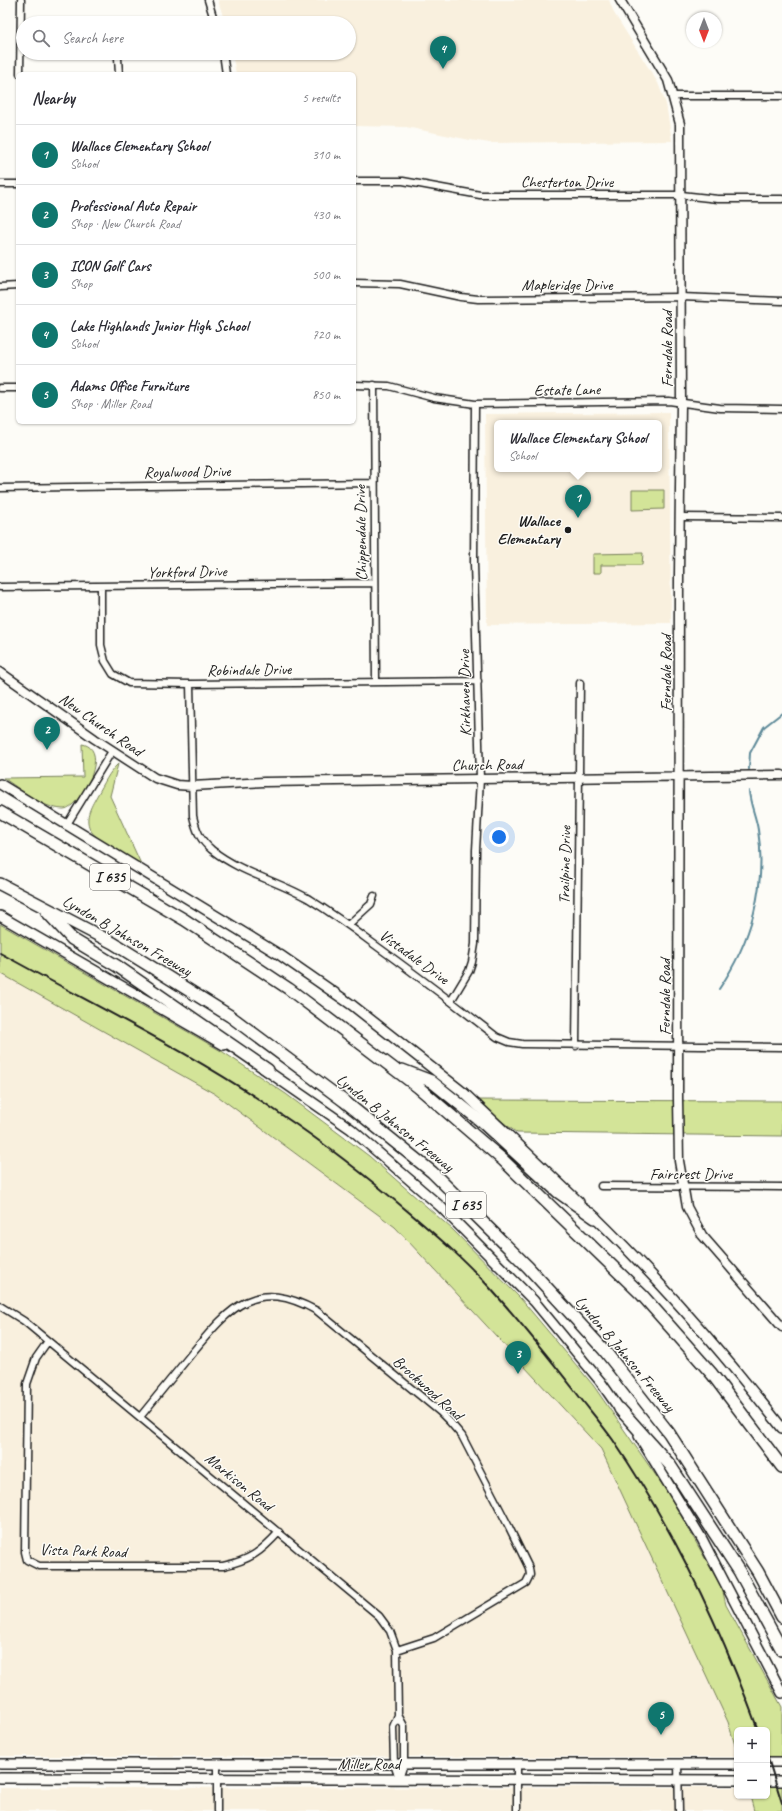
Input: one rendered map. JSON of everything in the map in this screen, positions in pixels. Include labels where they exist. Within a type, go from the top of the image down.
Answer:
[{"type":"highway","name":"I 635","points":[[0,812],[185,920],[289,989],[395,1068],[503,1160],[642,1295],[712,1374],[782,1468]]},
{"type":"highway","name":"Lyndon B Johnson Freeway","points":[[0,884],[113,943],[230,1016],[344,1101],[432,1172],[528,1267],[604,1350],[669,1433],[758,1572],[782,1617]]},
{"type":"highway","points":[[42,906],[72,939],[116,966],[268,1070]]},
{"type":"highway","points":[[395,1068],[431,1080],[483,1123],[558,1192],[595,1218]]},
{"type":"highway","points":[[620,1409],[670,1465],[739,1571],[782,1650]]},
{"type":"main road","points":[[0,784],[66,826],[280,955],[352,1005],[464,1093],[640,1262],[782,1428]]},
{"type":"main road","points":[[0,916],[268,1070],[351,1129],[441,1207],[534,1301],[600,1381],[641,1438],[702,1539],[782,1693]]},
{"type":"main road","points":[[770,1762],[782,1762]]},
{"type":"main road","name":"Miller Road","points":[[0,1764],[734,1764]]},
{"type":"main road","name":"Miller Road","points":[[0,1778],[734,1780]]},
{"type":"main road","points":[[770,1781],[782,1781]]},
{"type":"street","points":[[21,0],[21,16]]},
{"type":"street","points":[[208,0],[213,16]]},
{"type":"street","name":"Ferndale Road","points":[[620,0],[634,25],[660,64],[674,96],[680,124],[681,403],[678,1047],[679,1161],[682,1187],[687,1207],[702,1235],[782,1327]]},
{"type":"street","points":[[20,72],[21,60]]},
{"type":"street","points":[[118,60],[119,72]]},
{"type":"street","points":[[224,60],[226,72]]},
{"type":"street","points":[[674,96],[782,96]]},
{"type":"street","name":"Chesterton Drive","points":[[356,181],[403,181],[467,194],[480,195],[681,195],[718,198],[782,199]]},
{"type":"street","points":[[0,184],[16,184]]},
{"type":"street","name":"Mapleridge Drive","points":[[356,283],[400,284],[456,296],[478,299],[681,297],[782,301]]},
{"type":"street","points":[[0,287],[16,286]]},
{"type":"street","name":"Estate Lane","points":[[356,385],[374,384],[389,386],[434,398],[475,404],[669,401],[720,408],[782,409]]},
{"type":"street","name":"Chippendale Drive","points":[[374,384],[373,483],[376,682]]},
{"type":"street","points":[[0,388],[16,388]]},
{"type":"street","name":"Kirkhaven Drive","points":[[451,1001],[469,971],[474,953],[476,850],[480,779],[474,563],[475,404]]},
{"type":"street","name":"Royalwood Drive","points":[[0,488],[373,483]]},
{"type":"street","points":[[680,517],[782,518]]},
{"type":"street","name":"Yorkford Drive","points":[[0,587],[375,584]]},
{"type":"street","name":"Robindale Drive","points":[[101,586],[102,645],[105,661],[114,674],[129,683],[190,684],[478,681]]},
{"type":"street","name":"New Church Road","points":[[0,672],[112,751],[155,778],[177,785],[192,786]]},
{"type":"street","name":"Vistadale Drive","points":[[190,684],[192,786],[196,829],[201,840],[212,850],[256,876],[302,895],[348,925],[497,1037],[509,1042],[522,1044],[576,1046],[782,1047]]},
{"type":"street","name":"Trailpine Drive","points":[[576,1046],[580,684]]},
{"type":"street","points":[[66,826],[112,751]]},
{"type":"street","name":"Church Road","points":[[192,786],[264,782],[782,776]]},
{"type":"street","points":[[348,925],[371,904],[374,896]]},
{"type":"street","name":"Faircrest Drive","points":[[601,1186],[782,1187]]},
{"type":"street","name":"Brockwood Road","points":[[140,1417],[217,1323],[240,1304],[251,1299],[267,1296],[286,1296],[317,1311],[440,1412],[462,1436],[529,1568],[530,1575],[526,1583],[434,1638],[397,1650]]},
{"type":"street","name":"Markison Road","points":[[0,1306],[24,1321],[379,1616],[390,1631],[397,1650],[398,1715],[393,1727],[394,1764],[399,1779]]},
{"type":"street","name":"Vista Park Road","points":[[48,1342],[36,1358],[27,1384],[25,1552],[28,1560],[39,1566],[223,1566],[240,1562],[254,1555],[266,1547],[279,1532]]},
{"type":"street","name":"Markison Road","points":[[398,1715],[404,1726],[404,1764],[399,1779]]},
{"type":"street","points":[[217,1764],[217,1811]]},
{"type":"street","points":[[517,1764],[517,1811]]},
{"type":"street","points":[[678,1764],[679,1811]]},
{"type":"shaded area","points":[[218,0],[609,0],[614,13],[658,83],[666,104],[672,141],[490,143],[406,127],[356,126],[356,72],[236,72],[233,60],[356,60],[356,16],[223,16]]},
{"type":"shaded area","points":[[669,412],[671,623],[487,625],[485,414]]},
{"type":"shaded area","points":[[0,973],[215,1094],[395,1227],[601,1449],[728,1722],[734,1745],[734,1757],[0,1756]]},
{"type":"shaded area","points":[[734,1787],[734,1799],[751,1799],[754,1811],[0,1811],[0,1788]]},
{"type":"green space","points":[[632,490],[664,490],[664,509],[632,510]]},
{"type":"green space","points":[[643,553],[642,565],[601,565],[601,573],[593,573],[593,554]]},
{"type":"green space","points":[[82,744],[91,748],[94,756],[94,767],[84,790],[70,807],[63,809],[55,808],[39,802],[3,778],[83,777]]},
{"type":"green space","points":[[118,764],[110,796],[141,864],[98,839],[88,825],[88,816],[91,807],[109,774]]},
{"type":"green space","points":[[0,924],[223,1052],[286,1094],[369,1156],[452,1229],[521,1299],[593,1385],[668,1493],[722,1588],[726,1605],[782,1707],[782,1757],[770,1758],[770,1727],[734,1727],[734,1742],[728,1722],[601,1449],[395,1227],[215,1094],[0,973]]},
{"type":"green space","points":[[474,1100],[782,1101],[782,1136],[517,1133]]},
{"type":"green space","points":[[770,1786],[782,1786],[782,1811],[754,1811],[751,1799],[770,1799]]},
{"type":"waterway","points":[[749,769],[750,753],[764,727],[782,713]]},
{"type":"waterway","points":[[719,989],[740,952],[748,933],[758,893],[760,851],[758,830],[749,791]]},
{"type":"railway","points":[[0,953],[179,1050],[248,1092],[299,1126],[396,1201],[452,1249],[471,1268],[511,1312],[554,1364],[613,1440],[635,1474],[676,1544],[712,1617],[744,1692],[757,1727]]},
{"type":"railway","points":[[770,1763],[782,1803]]},
{"type":"place","name":"Lake Highlands Junior High School","points":[[443,69]]},
{"type":"place","name":"Wallace Elementary School","points":[[578,518]]},
{"type":"place","name":"Wallace Elementary","points":[[568,530]]},
{"type":"place","name":"Professional Auto Repair","points":[[47,750]]},
{"type":"place","name":"ICON Golf Cars","points":[[518,1374]]},
{"type":"place","name":"Adams Office Furniture","points":[[661,1735]]}]
